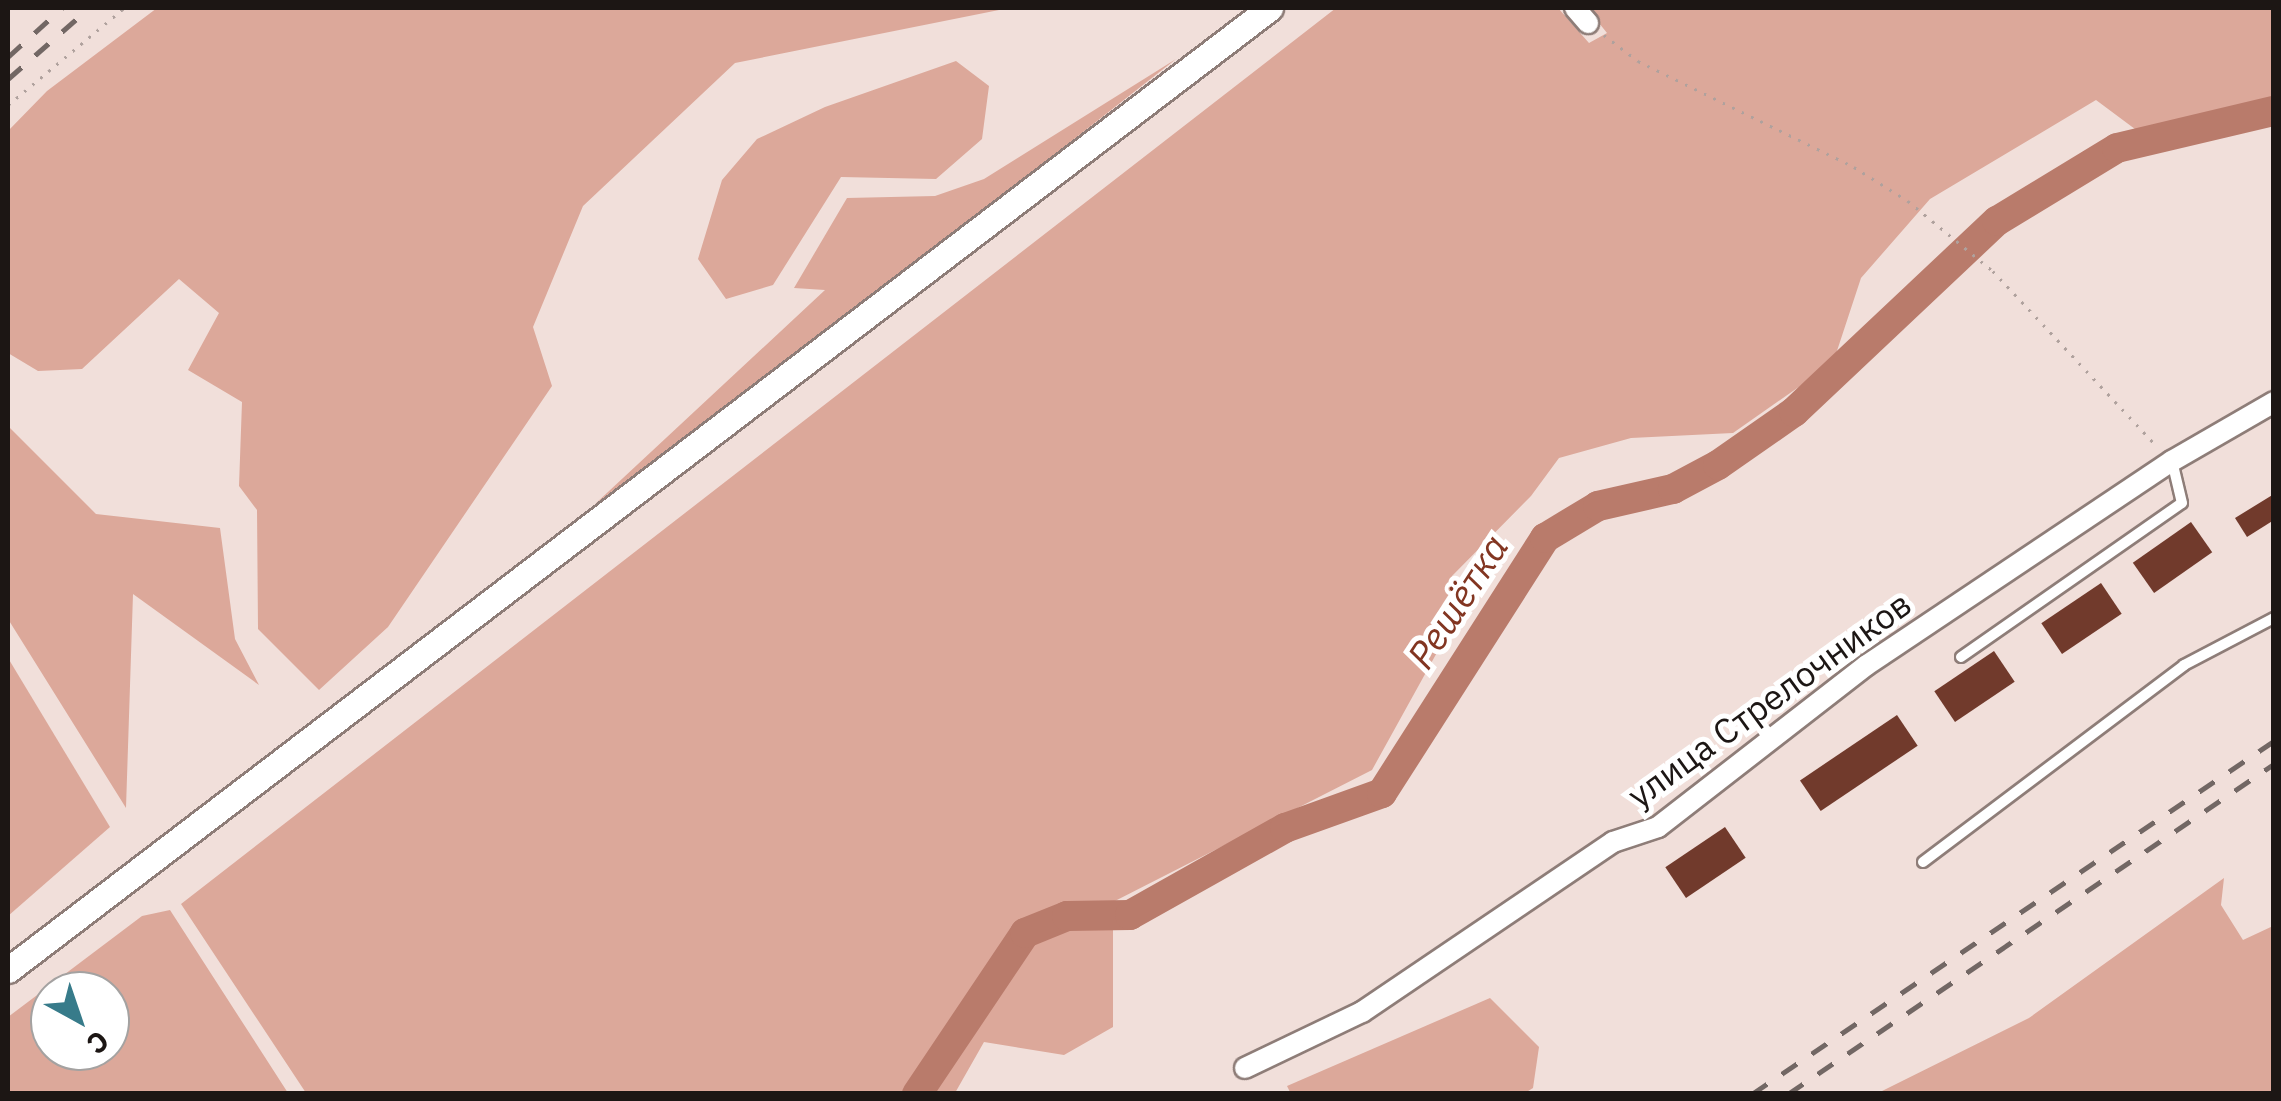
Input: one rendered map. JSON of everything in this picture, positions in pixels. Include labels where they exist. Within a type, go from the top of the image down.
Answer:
[{"type":"street","points":[[8,970],[1270,8]]},
{"type":"street","name":"улица Стрелочников","points":[[1246,1068],[1362,1012],[1613,842],[1658,827],[1867,664],[2172,461],[2274,402]]},
{"type":"lane","points":[[1960,658],[2182,503],[2172,461]]},
{"type":"lane","points":[[1923,862],[2184,665],[2274,618]]},
{"type":"path","points":[[8,105],[124,8]]},
{"type":"path","points":[[1582,15],[1638,61],[1854,167],[1908,201],[1993,272],[2172,461]]},
{"type":"shaded area","points":[[157,8],[1009,8],[735,63],[583,206],[533,327],[552,386],[388,627],[319,690],[258,629],[257,510],[239,486],[242,402],[188,370],[219,313],[179,279],[82,369],[38,371],[8,353],[8,131],[47,91]]},
{"type":"shaded area","points":[[1336,8],[1558,8],[1589,43],[1607,33],[1587,8],[2273,8],[2273,101],[2143,135],[2096,100],[1930,199],[1861,278],[1833,363],[1733,433],[1631,438],[1559,458],[1531,496],[1452,576],[1445,638],[1372,770],[1113,902],[1113,1027],[1064,1055],[984,1042],[955,1093],[306,1093],[181,904]]},
{"type":"shaded area","points":[[1176,59],[906,271],[594,505],[825,290],[794,288],[847,198],[935,196],[984,179]]},
{"type":"shaded area","points":[[956,61],[989,86],[982,139],[936,179],[841,177],[773,285],[726,299],[698,259],[722,180],[757,139],[825,107]]},
{"type":"shaded area","points":[[8,426],[96,514],[220,528],[235,639],[259,685],[133,594],[126,808],[8,619]]},
{"type":"shaded area","points":[[8,658],[110,827],[8,916]]},
{"type":"shaded area","points":[[2224,878],[2221,905],[2243,940],[2273,926],[2273,1093],[1878,1093],[2029,1018]]},
{"type":"shaded area","points":[[170,910],[288,1093],[8,1093],[8,1017],[30,1000],[30,1071],[130,1071],[130,971],[69,971],[142,916]]},
{"type":"shaded area","points":[[1490,998],[1539,1047],[1533,1088],[1525,1093],[1291,1094],[1287,1086]]},
{"type":"building","points":[[2274,494],[2274,520],[2247,537],[2235,518]]},
{"type":"building","points":[[2191,522],[2212,552],[2154,593],[2133,563]]},
{"type":"building","points":[[2101,583],[2122,614],[2062,654],[2041,623]]},
{"type":"building","points":[[1994,651],[2015,682],[1955,722],[1934,691]]},
{"type":"building","points":[[1897,715],[1918,746],[1821,811],[1800,780]]},
{"type":"building","points":[[1725,827],[1746,858],[1686,898],[1665,867]]},
{"type":"waterway","name":"Решётка","points":[[917,1094],[1025,933],[1067,916],[1130,915],[1285,828],[1382,793],[1545,538],[1598,506],[1673,489],[1718,465],[1794,412],[1997,221],[2117,148],[2274,111]]},
{"type":"railway","points":[[8,57],[62,8]]},
{"type":"railway","points":[[8,79],[89,8]]},
{"type":"railway","points":[[1752,1094],[2274,741]]},
{"type":"railway","points":[[1788,1094],[2274,764]]}]
